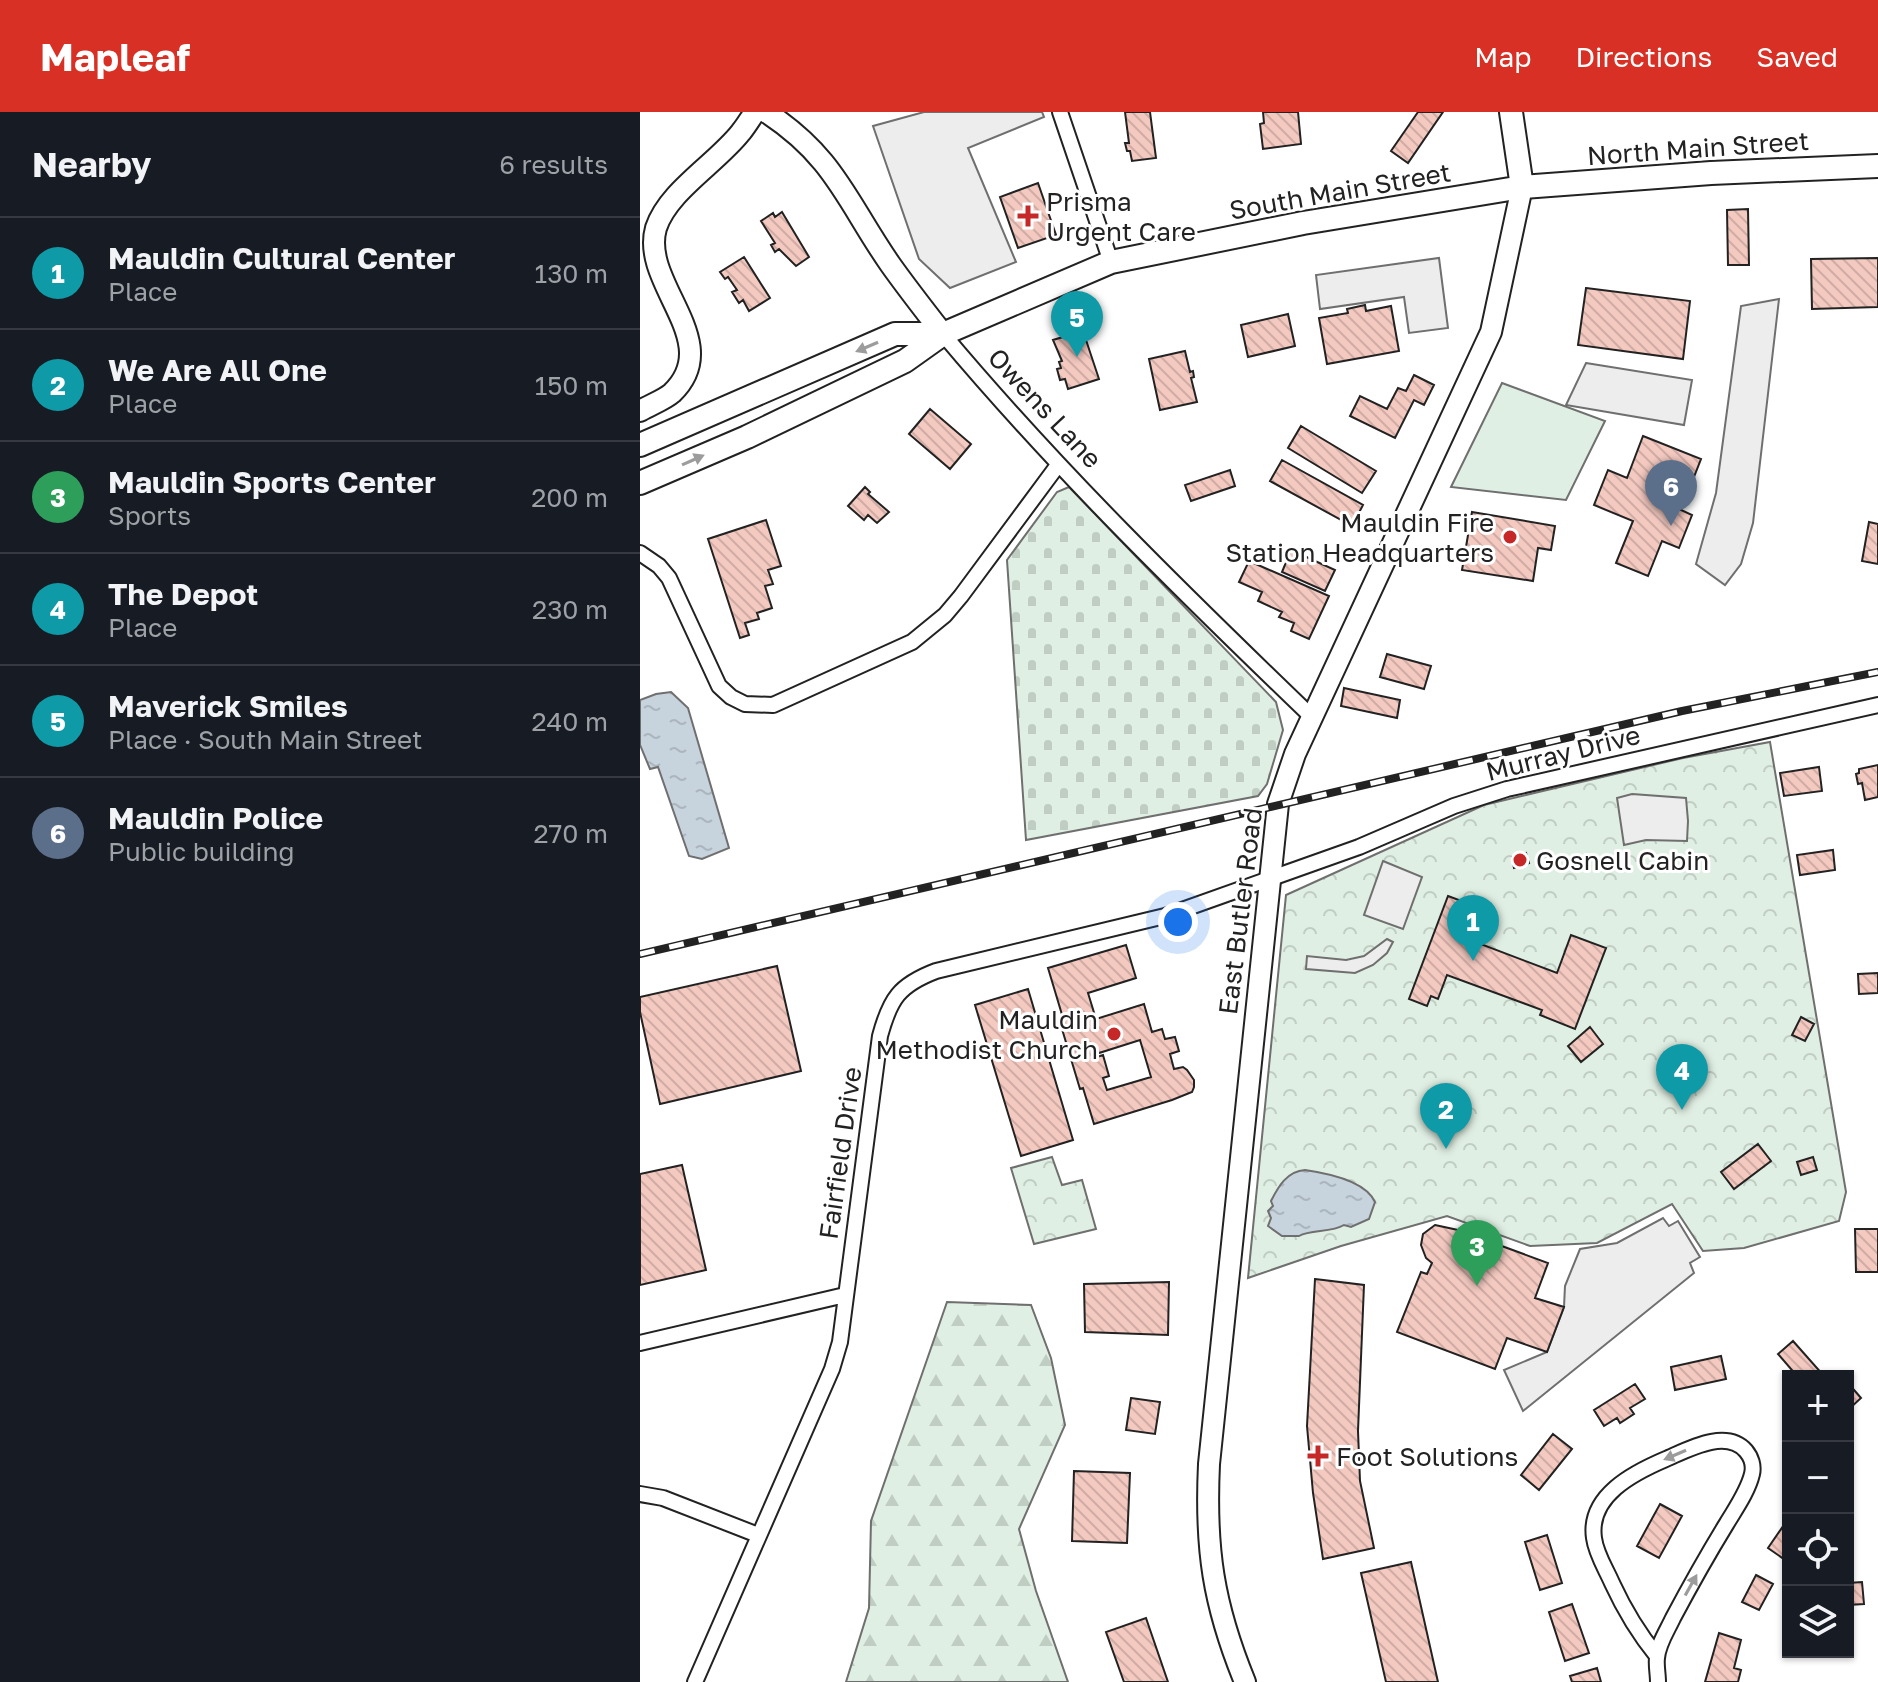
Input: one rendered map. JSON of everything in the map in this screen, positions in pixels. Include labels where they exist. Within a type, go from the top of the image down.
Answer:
[{"type":"main road","points":[[640,411],[672,393],[691,358],[686,332],[655,257],[656,227],[667,208],[741,133],[755,112]]},
{"type":"main road","name":"Owens Lane","points":[[766,112],[793,129],[821,156],[890,263],[943,334]]},
{"type":"main road","points":[[1511,112],[1522,187]]},
{"type":"main road","name":"North Main Street","points":[[1522,187],[1711,173],[1878,166]]},
{"type":"main road","name":"South Main Street","points":[[640,483],[747,437],[905,361],[943,334],[1111,262],[1307,223],[1522,187]]},
{"type":"main road","name":"East Butler Road","points":[[1245,1682],[1217,1601],[1206,1515],[1278,804],[1295,754],[1491,332],[1522,187]]},
{"type":"main road","name":"South Main Street","points":[[640,445],[895,334],[943,334]]},
{"type":"street","points":[[1060,112],[1111,262]]},
{"type":"street","name":"Owens Lane","points":[[943,334],[1058,465],[1313,718]]},
{"type":"street","points":[[640,553],[659,566],[669,578],[719,686],[745,704],[773,705],[896,650],[928,630],[961,596],[1058,465]]},
{"type":"street","name":"Murray Drive","points":[[1268,879],[1359,847],[1454,806],[1507,789],[1878,705]]},
{"type":"street","name":"Fairfield Drive","points":[[695,1682],[832,1369],[840,1342],[880,1036],[889,1007],[902,989],[916,978],[936,971],[1165,916],[1268,879]]},
{"type":"street","points":[[640,1343],[845,1295]]},
{"type":"street","points":[[1657,1656],[1620,1599],[1601,1558],[1594,1537],[1596,1515],[1604,1499],[1614,1489],[1657,1463],[1711,1442],[1735,1444],[1751,1459],[1753,1467],[1749,1482],[1688,1589],[1657,1656],[1658,1682]]},
{"type":"street","points":[[640,1494],[663,1498],[758,1535]]},
{"type":"green space","points":[[1502,383],[1605,421],[1566,500],[1451,487]]},
{"type":"green space","points":[[1069,487],[1276,702],[1283,730],[1267,784],[1258,796],[1026,840],[1007,560],[1057,492]]},
{"type":"green space","points":[[1770,742],[1846,1192],[1839,1221],[1744,1248],[1703,1251],[1672,1204],[1597,1243],[1530,1246],[1447,1216],[1341,1246],[1248,1278],[1286,895],[1484,805],[1683,758]]},
{"type":"green space","points":[[1052,1157],[1062,1185],[1082,1180],[1096,1229],[1034,1244],[1011,1168]]},
{"type":"green space","points":[[947,1302],[1031,1305],[1051,1358],[1065,1425],[1019,1529],[1036,1591],[1068,1682],[846,1682],[869,1608],[871,1521]]},
{"type":"shaded area","points":[[924,112],[1042,112],[1044,117],[968,148],[1016,262],[950,288],[919,259],[873,126]]},
{"type":"shaded area","points":[[1439,258],[1448,328],[1409,333],[1404,297],[1320,309],[1316,275]]},
{"type":"shaded area","points":[[1779,299],[1753,523],[1741,564],[1725,585],[1696,564],[1716,493],[1741,306]]},
{"type":"shaded area","points":[[1586,363],[1692,380],[1684,425],[1566,405]]},
{"type":"shaded area","points":[[1632,794],[1686,798],[1687,841],[1646,840],[1624,845],[1617,798]]},
{"type":"shaded area","points":[[1383,861],[1422,877],[1403,929],[1364,915]]},
{"type":"shaded area","points":[[1387,939],[1393,942],[1387,953],[1373,965],[1355,973],[1306,969],[1307,956],[1346,960],[1364,956]]},
{"type":"shaded area","points":[[1663,1218],[1669,1226],[1678,1221],[1700,1257],[1690,1263],[1694,1273],[1523,1411],[1504,1370],[1547,1352],[1564,1307],[1565,1286],[1580,1249],[1617,1243]]},
{"type":"water","points":[[671,692],[688,708],[729,848],[702,859],[689,856],[658,767],[650,769],[640,745],[640,700]]},
{"type":"water","points":[[1305,1170],[1344,1179],[1363,1188],[1375,1202],[1369,1219],[1351,1227],[1344,1225],[1299,1236],[1282,1236],[1268,1226],[1271,1218],[1268,1211],[1273,1206],[1271,1201],[1280,1185],[1293,1173]]},
{"type":"building","points":[[1125,112],[1150,112],[1156,158],[1132,161],[1125,143],[1129,143]]},
{"type":"building","points":[[1263,112],[1298,112],[1301,144],[1263,149],[1260,124],[1264,123]]},
{"type":"building","points":[[1418,112],[1443,112],[1408,163],[1391,151]]},
{"type":"building","name":"Prisma Urgent Care","points":[[1038,183],[1056,235],[1018,248],[1000,197]]},
{"type":"building","points":[[1748,209],[1749,265],[1728,265],[1727,210]]},
{"type":"building","points":[[782,212],[809,257],[796,266],[779,249],[775,252],[771,245],[775,243],[761,221],[773,213],[775,217]]},
{"type":"building","points":[[744,257],[770,298],[749,311],[743,300],[739,303],[732,292],[737,290],[728,277],[725,279],[720,272]]},
{"type":"building","points":[[1878,258],[1878,307],[1812,309],[1811,259]]},
{"type":"building","points":[[1586,288],[1690,301],[1683,359],[1578,345]]},
{"type":"building","points":[[1365,305],[1366,311],[1391,306],[1399,351],[1327,364],[1319,318],[1348,313],[1347,309]]},
{"type":"building","points":[[1288,314],[1295,346],[1248,357],[1241,325]]},
{"type":"building","points":[[1083,331],[1099,379],[1068,389],[1065,379],[1060,380],[1057,369],[1061,368],[1059,362],[1062,361],[1053,340]]},
{"type":"building","points":[[1185,351],[1190,372],[1193,371],[1194,377],[1191,378],[1197,402],[1160,410],[1149,359]]},
{"type":"building","points":[[1414,375],[1434,385],[1424,405],[1414,400],[1395,438],[1350,416],[1360,396],[1387,409],[1398,388],[1406,391]]},
{"type":"building","points":[[930,409],[971,444],[950,469],[909,434]]},
{"type":"building","points":[[1301,426],[1376,471],[1362,493],[1288,448]]},
{"type":"building","points":[[1643,436],[1701,459],[1681,510],[1692,515],[1679,548],[1662,541],[1648,576],[1616,563],[1633,521],[1594,505],[1608,470],[1627,478]]},
{"type":"building","points":[[1282,460],[1363,505],[1352,526],[1270,481]]},
{"type":"building","points":[[1230,470],[1235,486],[1191,501],[1185,485]]},
{"type":"building","points":[[865,487],[870,492],[868,494],[889,512],[877,523],[868,515],[864,520],[848,506]]},
{"type":"building","name":"Mauldin Fire Station Headquarters","points":[[1472,512],[1555,526],[1551,550],[1538,548],[1533,581],[1462,570]]},
{"type":"building","points":[[766,520],[781,566],[768,570],[773,584],[765,586],[772,608],[757,613],[759,619],[745,623],[749,635],[740,638],[708,539]]},
{"type":"building","points":[[1869,522],[1878,524],[1878,564],[1862,561]]},
{"type":"building","points":[[1291,550],[1335,570],[1325,591],[1282,572]]},
{"type":"building","points":[[1249,561],[1329,596],[1309,639],[1291,631],[1294,623],[1279,617],[1282,612],[1258,601],[1262,592],[1239,582]]},
{"type":"building","points":[[1387,654],[1431,666],[1424,689],[1380,677]]},
{"type":"building","points":[[1344,688],[1400,700],[1397,718],[1341,706]]},
{"type":"building","points":[[1878,765],[1878,797],[1865,800],[1862,783],[1858,784],[1856,774],[1859,769]]},
{"type":"building","points":[[1819,767],[1822,791],[1784,796],[1780,773]]},
{"type":"building","points":[[1833,850],[1835,870],[1800,875],[1797,855]]},
{"type":"building","name":"Gosnell Cabin","points":[[1526,853],[1529,863],[1514,868],[1512,857]]},
{"type":"building","points":[[1448,896],[1467,903],[1462,915],[1469,918],[1462,937],[1557,973],[1571,935],[1606,948],[1575,1029],[1540,1015],[1542,1010],[1447,975],[1438,999],[1431,996],[1427,1006],[1409,999]]},
{"type":"building","name":"Mauldin Methodist Church","points":[[1126,945],[1136,978],[1088,993],[1096,1019],[1144,1004],[1152,1032],[1162,1029],[1165,1039],[1175,1037],[1179,1051],[1170,1054],[1174,1069],[1183,1067],[1187,1070],[1194,1080],[1192,1092],[1094,1124],[1062,1029],[1066,1028],[1048,968]],"holes":[[[1140,1040],[1151,1077],[1107,1090],[1103,1078],[1109,1076],[1103,1055],[1097,1057],[1096,1054]]]},
{"type":"building","points":[[777,966],[801,1071],[660,1104],[640,1012],[640,997]]},
{"type":"building","points":[[1878,973],[1878,993],[1859,994],[1858,974]]},
{"type":"building","points":[[1028,989],[1073,1140],[1021,1156],[975,1005]]},
{"type":"building","points":[[1801,1017],[1814,1024],[1805,1041],[1792,1035]]},
{"type":"building","points":[[1590,1027],[1603,1044],[1581,1062],[1568,1046]]},
{"type":"building","points":[[1758,1144],[1771,1161],[1734,1189],[1721,1172]]},
{"type":"building","points":[[1813,1157],[1817,1170],[1801,1175],[1797,1162]]},
{"type":"building","points":[[682,1165],[706,1270],[640,1285],[640,1174]]},
{"type":"building","points":[[1435,1225],[1458,1230],[1548,1263],[1535,1298],[1564,1307],[1547,1352],[1507,1338],[1495,1369],[1397,1332],[1421,1272],[1427,1274],[1432,1263],[1426,1258],[1421,1245],[1423,1234]]},
{"type":"building","points":[[1855,1229],[1878,1229],[1878,1272],[1856,1272]]},
{"type":"building","points":[[1315,1279],[1364,1285],[1358,1431],[1360,1481],[1374,1548],[1323,1559],[1307,1426]]},
{"type":"building","points":[[1169,1282],[1168,1335],[1085,1332],[1084,1284]]},
{"type":"building","points":[[1793,1341],[1819,1370],[1792,1370],[1778,1354]]},
{"type":"building","points":[[1721,1356],[1726,1379],[1675,1390],[1671,1367]]},
{"type":"building","points":[[1635,1384],[1645,1399],[1630,1408],[1634,1414],[1620,1423],[1617,1418],[1604,1426],[1594,1410]]},
{"type":"building","points":[[1854,1390],[1861,1398],[1854,1404]]},
{"type":"building","points":[[1131,1398],[1160,1402],[1155,1434],[1126,1430]]},
{"type":"building","points":[[1553,1434],[1572,1449],[1539,1490],[1521,1475]]},
{"type":"building","points":[[1074,1471],[1130,1473],[1127,1543],[1072,1541]]},
{"type":"building","points":[[1660,1504],[1682,1516],[1659,1558],[1637,1546]]},
{"type":"building","points":[[1782,1528],[1782,1558],[1768,1548]]},
{"type":"building","points":[[1547,1535],[1562,1583],[1540,1590],[1525,1542]]},
{"type":"building","points":[[1411,1562],[1438,1682],[1386,1682],[1361,1573]]},
{"type":"building","points":[[1756,1575],[1773,1584],[1759,1610],[1742,1602]]},
{"type":"building","points":[[1862,1582],[1864,1604],[1854,1605],[1854,1583]]},
{"type":"building","points":[[1572,1604],[1589,1653],[1565,1661],[1549,1612]]},
{"type":"building","points":[[1146,1618],[1168,1682],[1124,1682],[1106,1632]]},
{"type":"building","points":[[1719,1633],[1741,1640],[1734,1668],[1741,1670],[1738,1682],[1705,1682]]},
{"type":"building","points":[[1597,1668],[1601,1682],[1572,1682],[1570,1676]]},
{"type":"railway","points":[[640,954],[1682,711],[1878,672]]},
{"type":"place","name":"Prisma Urgent Care","points":[[1028,216]]},
{"type":"place","name":"Maverick Smiles","points":[[1077,357]]},
{"type":"place","name":"Mauldin Police","points":[[1671,526]]},
{"type":"place","name":"Mauldin Fire Station Headquarters","points":[[1510,537]]},
{"type":"place","name":"Gosnell Cabin","points":[[1520,860]]},
{"type":"place","name":"Mauldin Cultural Center","points":[[1473,961]]},
{"type":"place","name":"Mauldin Methodist Church","points":[[1114,1034]]},
{"type":"place","name":"The Depot","points":[[1682,1110]]},
{"type":"place","name":"We Are All One","points":[[1446,1149]]},
{"type":"place","name":"Mauldin Sports Center","points":[[1477,1286]]},
{"type":"place","name":"Foot Solutions","points":[[1318,1456]]}]
